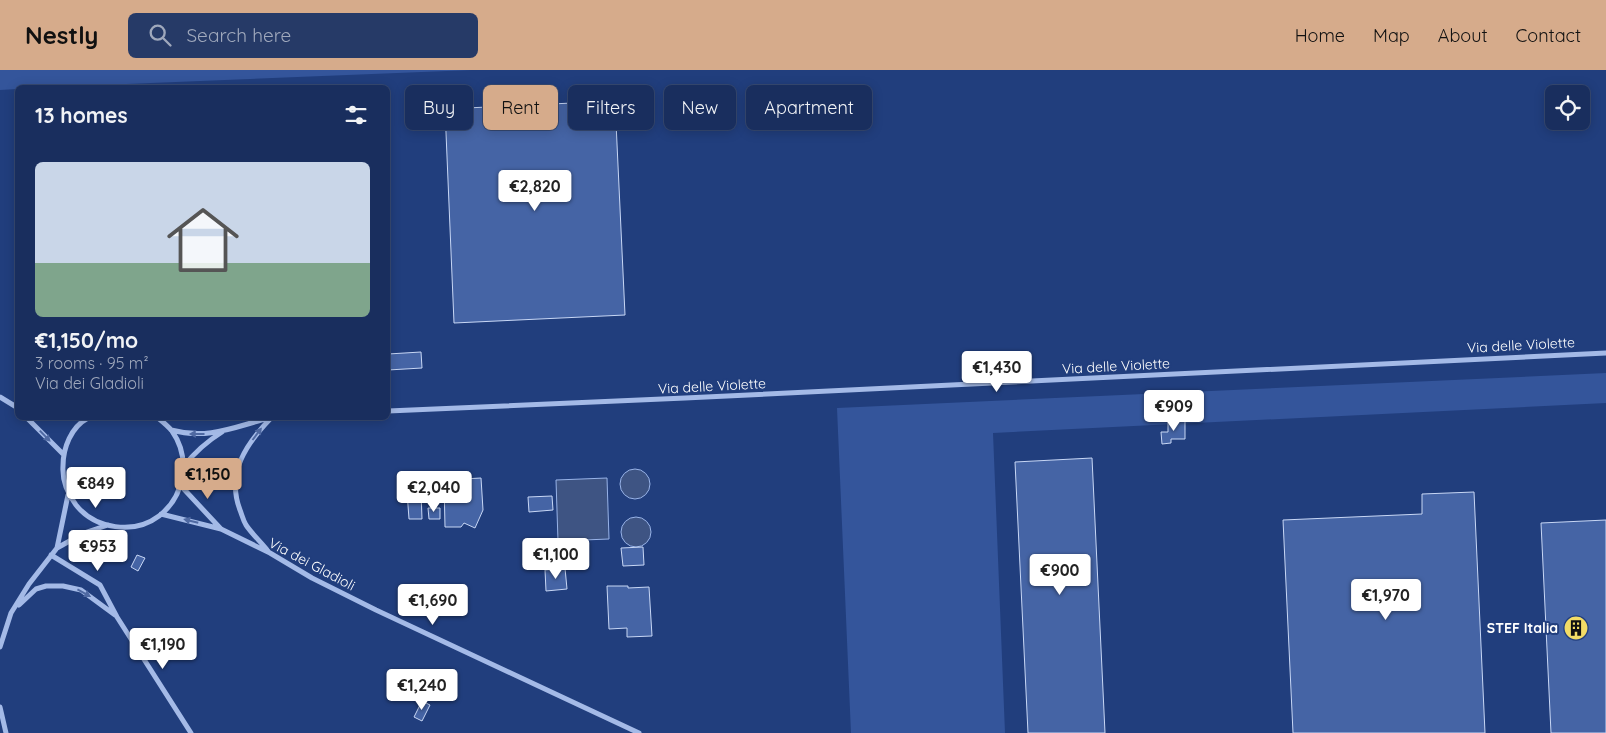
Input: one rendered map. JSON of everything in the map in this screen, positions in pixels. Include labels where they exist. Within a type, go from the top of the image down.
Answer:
[{"type":"street","name":"Via delle Violette","points":[[390,411],[1606,352]]},
{"type":"street","points":[[0,397],[15,406]]},
{"type":"street","points":[[29,420],[63,454]]},
{"type":"street","points":[[84,420],[70,435],[63,454],[62,475],[68,495],[81,512],[98,523],[119,528],[140,526],[158,517],[172,503],[181,486],[184,466],[181,447],[171,430],[160,420]]},
{"type":"street","points":[[171,430],[197,435],[222,432],[263,420]]},
{"type":"street","points":[[268,420],[258,431],[241,457],[235,475],[236,500],[245,523],[270,553]]},
{"type":"street","points":[[184,466],[204,444],[222,432]]},
{"type":"street","points":[[181,486],[221,529]]},
{"type":"street","points":[[57,548],[68,495]]},
{"type":"street","name":"Via dei Gladioli","points":[[161,514],[221,529],[376,610],[639,733]]},
{"type":"street","points":[[0,647],[11,613],[51,554],[57,548],[84,533],[108,525]]},
{"type":"street","points":[[51,554],[100,585],[117,617],[191,733]]},
{"type":"street","points":[[11,613],[36,589],[46,586],[63,586],[81,590],[117,617]]},
{"type":"street","points":[[0,707],[6,733]]},
{"type":"shaded area","points":[[0,70],[472,70],[102,85],[15,85],[15,89],[0,90]]},
{"type":"shaded area","points":[[1606,373],[1606,403],[993,433],[1005,733],[851,733],[837,408]]},
{"type":"shaded area","points":[[635,469],[645,474],[650,484],[645,494],[635,499],[625,494],[620,484],[625,474]]},
{"type":"shaded area","points":[[607,478],[609,539],[558,541],[556,480]]},
{"type":"shaded area","points":[[636,517],[642,518],[650,526],[650,538],[642,546],[636,547],[630,546],[622,538],[621,532],[622,526],[630,518]]},
{"type":"building","points":[[568,103],[568,130],[616,130],[625,315],[454,323],[446,130],[473,130],[473,108],[483,107],[483,130],[558,130],[558,104]]},
{"type":"building","points":[[421,352],[422,368],[390,370],[390,354]]},
{"type":"building","points":[[1185,421],[1185,439],[1171,439],[1171,443],[1162,444],[1161,432],[1168,432],[1168,422]]},
{"type":"building","points":[[1092,458],[1105,733],[1028,733],[1015,462]]},
{"type":"building","points":[[481,478],[483,510],[475,528],[464,523],[461,527],[445,527],[444,480]]},
{"type":"building","points":[[421,491],[422,519],[409,519],[407,492]]},
{"type":"building","points":[[1474,492],[1485,733],[1293,733],[1283,520],[1422,514],[1422,494]]},
{"type":"building","points":[[552,496],[553,510],[529,512],[528,497]]},
{"type":"building","points":[[428,508],[440,508],[440,519],[429,519]]},
{"type":"building","name":"STEF Italia","points":[[1606,520],[1606,733],[1551,733],[1541,523]]},
{"type":"building","points":[[643,547],[644,565],[623,566],[621,548]]},
{"type":"building","points":[[137,555],[145,558],[138,571],[131,567]]},
{"type":"building","points":[[565,568],[567,589],[546,591],[545,570]]},
{"type":"building","points":[[607,586],[649,587],[652,636],[627,637],[627,628],[609,629]]},
{"type":"building","points":[[422,701],[430,705],[422,721],[414,717]]},
{"type":"place","name":"STEF Italia","points":[[1576,628]]}]
